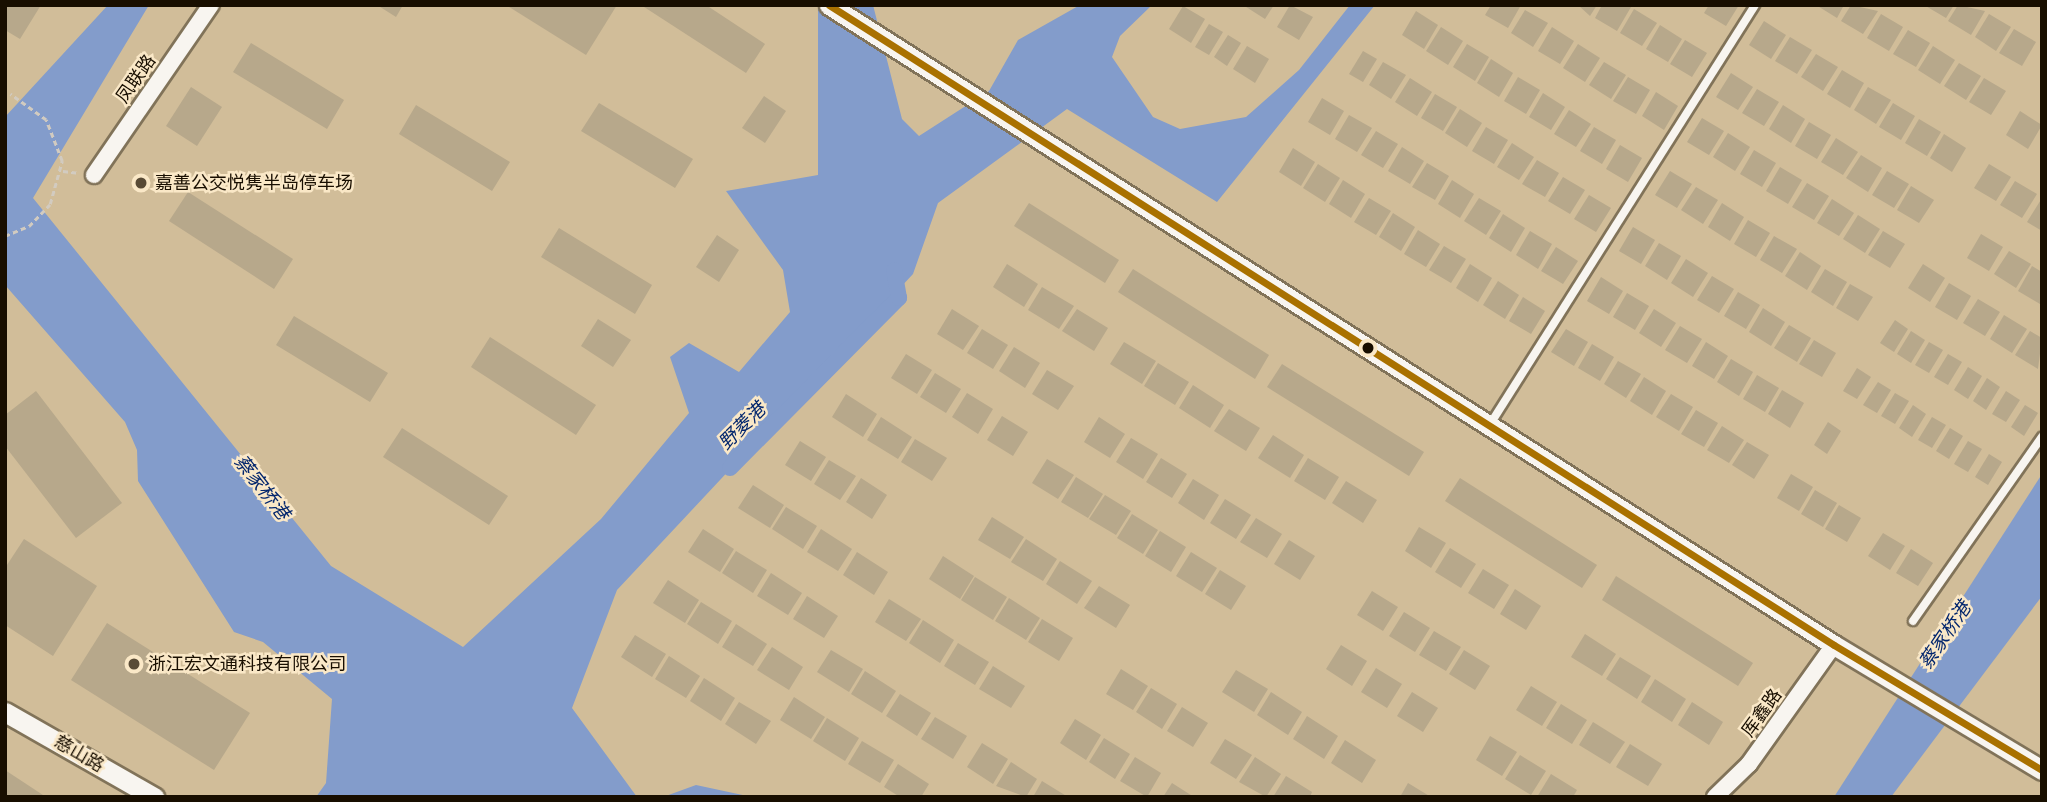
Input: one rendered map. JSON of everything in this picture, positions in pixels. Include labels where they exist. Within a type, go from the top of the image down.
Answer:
[{"type":"street","name":"凤联路","points":[[94,174],[211,5]]},
{"type":"street","points":[[829,5],[1834,645],[2042,769]]},
{"type":"street","name":"厍鑫路","points":[[1715,797],[1749,764],[1834,645]]},
{"type":"street","name":"慈山路","points":[[5,712],[154,797]]},
{"type":"lane","points":[[1489,426],[1755,5]]},
{"type":"lane","points":[[1913,621],[2042,437]]},
{"type":"path","points":[[5,236],[29,226],[50,204],[62,161],[46,120],[10,94]]},
{"type":"water","name":"蔡家桥港","points":[[108,5],[149,5],[33,198],[331,566],[463,647],[601,519],[689,413],[670,357],[689,343],[739,372],[790,312],[783,270],[726,191],[818,175],[818,5],[873,5],[902,119],[919,136],[989,91],[1018,40],[1080,5],[1152,5],[1120,36],[1112,57],[1153,117],[1180,129],[1246,117],[1299,70],[1350,5],[1375,5],[1217,202],[1067,109],[938,203],[913,274],[617,590],[572,708],[637,797],[316,797],[326,783],[332,699],[263,642],[234,632],[138,481],[137,450],[125,422],[5,285],[5,117]]},
{"type":"water","name":"蔡家桥港","points":[[2042,474],[2042,596],[1891,797],[1834,797]]},
{"type":"water","points":[[696,785],[752,797],[663,797]]},
{"type":"building","points":[[5,5],[41,5],[20,39],[5,30]]},
{"type":"building","points":[[377,5],[403,5],[396,17]]},
{"type":"building","points":[[506,5],[617,5],[586,55]]},
{"type":"building","points":[[641,5],[706,5],[765,44],[746,73]]},
{"type":"building","points":[[1243,5],[1274,5],[1265,19]]},
{"type":"building","points":[[1290,5],[1313,17],[1299,40],[1277,27]]},
{"type":"building","points":[[1491,5],[1521,5],[1508,28],[1485,15]]},
{"type":"building","points":[[1578,5],[1597,5],[1590,16]]},
{"type":"building","points":[[1602,5],[1631,7],[1617,31],[1595,18]]},
{"type":"building","points":[[1709,5],[1739,5],[1726,26],[1704,13]]},
{"type":"building","points":[[1816,5],[1844,5],[1837,18]]},
{"type":"building","points":[[1851,5],[1878,11],[1863,34],[1841,21]]},
{"type":"building","points":[[1924,5],[1954,5],[1946,18]]},
{"type":"building","points":[[1958,5],[1985,11],[1971,35],[1948,21]]},
{"type":"building","points":[[1183,6],[1205,19],[1191,43],[1169,29]]},
{"type":"building","points":[[1634,9],[1657,23],[1642,46],[1620,33]]},
{"type":"building","points":[[1525,10],[1548,23],[1533,47],[1511,33]]},
{"type":"building","points":[[1416,11],[1438,25],[1424,49],[1402,35]]},
{"type":"building","points":[[1881,14],[1903,27],[1889,51],[1867,38]]},
{"type":"building","points":[[1989,14],[2011,27],[1996,51],[1975,37]]},
{"type":"building","points":[[1764,21],[1786,35],[1771,59],[1749,45]]},
{"type":"building","points":[[1209,24],[1223,32],[1209,55],[1195,47]]},
{"type":"building","points":[[1660,25],[1682,39],[1668,62],[1646,49]]},
{"type":"building","points":[[1441,27],[1463,41],[1448,65],[1426,51]]},
{"type":"building","points":[[1552,27],[1574,41],[1560,64],[1538,51]]},
{"type":"building","points":[[2014,29],[2036,42],[2022,66],[1999,53]]},
{"type":"building","points":[[1908,30],[1930,43],[1916,67],[1893,54]]},
{"type":"building","points":[[1228,35],[1241,43],[1227,66],[1214,57]]},
{"type":"building","points":[[1790,37],[1812,50],[1797,74],[1775,61]]},
{"type":"building","points":[[1685,40],[1707,53],[1692,77],[1670,64]]},
{"type":"building","points":[[251,43],[344,100],[327,129],[233,72]]},
{"type":"building","points":[[1467,44],[1489,57],[1475,81],[1453,67]]},
{"type":"building","points":[[1578,44],[1600,58],[1585,82],[1563,68]]},
{"type":"building","points":[[1247,46],[1269,59],[1255,83],[1233,69]]},
{"type":"building","points":[[1933,46],[1955,60],[1940,84],[1918,70]]},
{"type":"building","points":[[1363,51],[1377,59],[1363,82],[1349,74]]},
{"type":"building","points":[[1816,54],[1838,67],[1823,91],[1801,77]]},
{"type":"building","points":[[1491,59],[1513,73],[1499,97],[1477,83]]},
{"type":"building","points":[[1383,62],[1406,75],[1391,99],[1369,85]]},
{"type":"building","points":[[1604,62],[1626,75],[1611,99],[1589,85]]},
{"type":"building","points":[[1959,63],[1981,76],[1966,100],[1944,86]]},
{"type":"building","points":[[1842,70],[1864,83],[1850,108],[1827,94]]},
{"type":"building","points":[[1731,73],[1753,87],[1738,110],[1716,97]]},
{"type":"building","points":[[1518,77],[1540,90],[1526,114],[1504,101]]},
{"type":"building","points":[[1628,77],[1650,90],[1636,114],[1613,101]]},
{"type":"building","points":[[1410,78],[1432,92],[1417,116],[1395,102]]},
{"type":"building","points":[[1984,78],[2006,91],[1991,115],[1969,102]]},
{"type":"building","points":[[191,87],[222,107],[197,146],[166,126]]},
{"type":"building","points":[[1868,87],[1891,100],[1876,124],[1854,110]]},
{"type":"building","points":[[1757,89],[1779,102],[1764,126],[1742,113]]},
{"type":"building","points":[[1656,92],[1678,106],[1664,130],[1642,116]]},
{"type":"building","points":[[1543,93],[1565,107],[1551,130],[1529,117]]},
{"type":"building","points":[[1435,94],[1457,107],[1443,131],[1421,118]]},
{"type":"building","points":[[764,96],[786,111],[765,143],[742,128]]},
{"type":"building","points":[[1322,98],[1344,111],[1330,135],[1308,122]]},
{"type":"building","points":[[599,103],[693,159],[675,188],[581,131]]},
{"type":"building","points":[[1893,103],[1915,116],[1901,140],[1879,127]]},
{"type":"building","points":[[416,105],[510,162],[492,191],[399,134]]},
{"type":"building","points":[[1783,105],[1805,119],[1791,143],[1769,129]]},
{"type":"building","points":[[1460,109],[1482,123],[1467,147],[1445,133]]},
{"type":"building","points":[[1569,110],[1591,124],[1576,147],[1554,134]]},
{"type":"building","points":[[2020,111],[2042,125],[2028,149],[2006,135]]},
{"type":"building","points":[[1349,115],[1372,128],[1357,152],[1335,139]]},
{"type":"building","points":[[1702,118],[1724,131],[1709,155],[1687,142]]},
{"type":"building","points":[[1919,119],[1941,132],[1927,156],[1905,143]]},
{"type":"building","points":[[1809,122],[1831,135],[1817,159],[1795,146]]},
{"type":"building","points":[[1486,127],[1508,140],[1494,164],[1472,151]]},
{"type":"building","points":[[1594,127],[1616,140],[1602,164],[1580,151]]},
{"type":"building","points":[[1376,131],[1398,144],[1383,168],[1361,155]]},
{"type":"building","points":[[1728,133],[1750,147],[1735,171],[1713,157]]},
{"type":"building","points":[[1944,134],[1966,148],[1952,172],[1930,158]]},
{"type":"building","points":[[1836,138],[1858,152],[1843,175],[1821,162]]},
{"type":"building","points":[[1512,143],[1534,157],[1519,180],[1497,167]]},
{"type":"building","points":[[1620,145],[1642,158],[1628,182],[1606,169]]},
{"type":"building","points":[[1402,147],[1424,161],[1410,184],[1388,171]]},
{"type":"building","points":[[1293,148],[1315,162],[1301,186],[1279,172]]},
{"type":"building","points":[[1754,150],[1776,163],[1762,187],[1740,174]]},
{"type":"building","points":[[1861,155],[1882,168],[1868,192],[1846,178]]},
{"type":"building","points":[[1537,160],[1559,173],[1545,197],[1522,184]]},
{"type":"building","points":[[1427,163],[1449,176],[1435,200],[1412,187]]},
{"type":"building","points":[[1318,164],[1340,178],[1325,202],[1303,188]]},
{"type":"building","points":[[1989,164],[2011,177],[1996,201],[1974,188]]},
{"type":"building","points":[[1780,167],[1802,180],[1788,204],[1766,191]]},
{"type":"building","points":[[1670,171],[1692,184],[1677,208],[1655,195]]},
{"type":"building","points":[[1887,171],[1909,184],[1894,208],[1872,195]]},
{"type":"building","points":[[1563,177],[1585,190],[1570,214],[1548,201]]},
{"type":"building","points":[[1343,180],[1365,194],[1351,218],[1329,204]]},
{"type":"building","points":[[1452,180],[1474,194],[1460,218],[1438,204]]},
{"type":"building","points":[[2015,181],[2037,194],[2022,218],[2000,205]]},
{"type":"building","points":[[1807,183],[1829,196],[1814,220],[1792,207]]},
{"type":"building","points":[[1911,186],[1934,200],[1919,223],[1897,210]]},
{"type":"building","points":[[1696,187],[1718,200],[1703,224],[1681,210]]},
{"type":"building","points":[[188,192],[293,259],[274,289],[169,221]]},
{"type":"building","points":[[1589,195],[1611,208],[1596,232],[1574,219]]},
{"type":"building","points":[[1369,198],[1391,211],[1376,235],[1354,222]]},
{"type":"building","points":[[1479,198],[1501,211],[1486,235],[1464,221]]},
{"type":"building","points":[[2042,198],[2042,231],[2027,222]]},
{"type":"building","points":[[1832,199],[1854,213],[1839,236],[1817,223]]},
{"type":"building","points":[[1029,203],[1119,260],[1105,283],[1014,226]]},
{"type":"building","points":[[1722,203],[1744,217],[1730,241],[1708,227]]},
{"type":"building","points":[[1393,213],[1415,227],[1401,251],[1379,237]]},
{"type":"building","points":[[1503,214],[1525,228],[1511,252],[1489,238]]},
{"type":"building","points":[[1858,215],[1880,229],[1865,253],[1843,239]]},
{"type":"building","points":[[1748,220],[1770,233],[1756,257],[1734,244]]},
{"type":"building","points":[[1633,227],[1655,240],[1641,264],[1619,251]]},
{"type":"building","points":[[559,228],[652,285],[635,314],[541,257]]},
{"type":"building","points":[[1418,230],[1440,244],[1426,267],[1404,254]]},
{"type":"building","points":[[1530,231],[1552,244],[1538,269],[1516,255]]},
{"type":"building","points":[[1883,231],[1905,244],[1890,268],[1868,255]]},
{"type":"building","points":[[1981,234],[2003,247],[1989,271],[1967,258]]},
{"type":"building","points":[[717,235],[739,250],[719,282],[696,267]]},
{"type":"building","points":[[1774,236],[1797,249],[1782,273],[1760,260]]},
{"type":"building","points":[[1659,243],[1681,256],[1667,280],[1645,266]]},
{"type":"building","points":[[1444,246],[1466,259],[1451,283],[1429,270]]},
{"type":"building","points":[[1556,247],[1578,261],[1563,284],[1541,271]]},
{"type":"building","points":[[2009,251],[2031,264],[2016,288],[1994,274]]},
{"type":"building","points":[[1800,252],[1821,266],[1807,290],[1785,276]]},
{"type":"building","points":[[1686,259],[1708,273],[1693,297],[1671,283]]},
{"type":"building","points":[[1007,264],[1038,284],[1024,307],[993,287]]},
{"type":"building","points":[[1470,264],[1492,278],[1478,302],[1456,288]]},
{"type":"building","points":[[1923,264],[1945,278],[1930,302],[1908,288]]},
{"type":"building","points":[[2032,266],[2042,272],[2040,304],[2018,291]]},
{"type":"building","points":[[1133,269],[1269,355],[1255,379],[1118,292]]},
{"type":"building","points":[[1825,269],[1847,282],[1833,306],[1811,292]]},
{"type":"building","points":[[1712,276],[1734,289],[1719,313],[1697,300]]},
{"type":"building","points":[[1601,277],[1623,291],[1609,314],[1587,301]]},
{"type":"building","points":[[1498,281],[1519,295],[1505,319],[1483,305]]},
{"type":"building","points":[[1949,283],[1971,296],[1957,320],[1935,307]]},
{"type":"building","points":[[1850,284],[1873,297],[1858,321],[1836,308]]},
{"type":"building","points":[[1042,287],[1074,306],[1059,329],[1028,310]]},
{"type":"building","points":[[1738,292],[1760,305],[1746,329],[1724,316]]},
{"type":"building","points":[[1627,293],[1649,306],[1635,330],[1613,317]]},
{"type":"building","points":[[1523,297],[1545,311],[1531,334],[1509,321]]},
{"type":"building","points":[[1978,299],[2000,312],[1985,336],[1963,323]]},
{"type":"building","points":[[1763,308],[1785,322],[1771,346],[1749,332]]},
{"type":"building","points":[[952,309],[979,326],[963,350],[937,334]]},
{"type":"building","points":[[1077,309],[1108,328],[1094,351],[1062,331]]},
{"type":"building","points":[[1654,309],[1676,323],[1661,347],[1639,333]]},
{"type":"building","points":[[2004,315],[2027,329],[2012,353],[1990,339]]},
{"type":"building","points":[[294,316],[388,373],[370,402],[276,345]]},
{"type":"building","points":[[598,319],[631,340],[613,367],[581,346]]},
{"type":"building","points":[[1895,320],[1908,329],[1894,352],[1880,343]]},
{"type":"building","points":[[1789,325],[1811,338],[1797,362],[1774,348]]},
{"type":"building","points":[[1680,326],[1702,339],[1687,363],[1665,350]]},
{"type":"building","points":[[982,329],[1008,345],[993,369],[967,353]]},
{"type":"building","points":[[1566,329],[1588,342],[1574,366],[1551,352]]},
{"type":"building","points":[[1911,331],[1925,340],[1911,363],[1897,354]]},
{"type":"building","points":[[2030,331],[2042,338],[2038,369],[2015,355]]},
{"type":"building","points":[[490,337],[596,405],[576,435],[471,367]]},
{"type":"building","points":[[1814,340],[1836,353],[1822,377],[1799,364]]},
{"type":"building","points":[[1124,342],[1156,361],[1142,384],[1110,364]]},
{"type":"building","points":[[1706,342],[1728,356],[1714,379],[1692,366]]},
{"type":"building","points":[[1929,342],[1943,350],[1929,373],[1915,365]]},
{"type":"building","points":[[1592,344],[1614,357],[1600,381],[1578,368]]},
{"type":"building","points":[[1014,347],[1040,363],[1025,388],[999,371]]},
{"type":"building","points":[[906,354],[932,370],[917,394],[891,378]]},
{"type":"building","points":[[1948,354],[1962,362],[1948,385],[1934,377]]},
{"type":"building","points":[[1731,359],[1753,372],[1739,396],[1717,382]]},
{"type":"building","points":[[1618,361],[1641,374],[1626,398],[1604,384]]},
{"type":"building","points":[[1158,363],[1189,382],[1175,405],[1144,386]]},
{"type":"building","points":[[1282,364],[1424,452],[1409,476],[1267,387]]},
{"type":"building","points":[[1968,367],[1982,376],[1968,399],[1954,390]]},
{"type":"building","points":[[1857,368],[1871,377],[1857,399],[1843,391]]},
{"type":"building","points":[[1047,370],[1074,386],[1058,410],[1032,394]]},
{"type":"building","points":[[935,373],[961,389],[946,413],[920,397]]},
{"type":"building","points":[[1757,375],[1779,388],[1765,412],[1743,399]]},
{"type":"building","points":[[1644,377],[1666,391],[1652,415],[1630,401]]},
{"type":"building","points":[[1987,378],[2000,387],[1986,410],[1973,401]]},
{"type":"building","points":[[1878,382],[1891,390],[1877,413],[1863,405]]},
{"type":"building","points":[[1193,385],[1224,405],[1210,428],[1179,408]]},
{"type":"building","points":[[1782,390],[1804,403],[1790,428],[1768,414]]},
{"type":"building","points":[[36,391],[122,503],[76,538],[5,446],[5,415]]},
{"type":"building","points":[[2006,391],[2020,400],[2006,422],[1992,414]]},
{"type":"building","points":[[967,393],[993,409],[978,434],[952,417]]},
{"type":"building","points":[[1895,393],[1909,401],[1895,424],[1881,416]]},
{"type":"building","points":[[846,394],[877,414],[863,437],[832,417]]},
{"type":"building","points":[[1671,394],[1693,407],[1679,431],[1656,417]]},
{"type":"building","points":[[1913,405],[1926,414],[1912,437],[1899,428]]},
{"type":"building","points":[[2025,405],[2038,413],[2024,436],[2011,427]]},
{"type":"building","points":[[1229,409],[1260,428],[1246,451],[1214,431]]},
{"type":"building","points":[[1696,410],[1718,423],[1704,447],[1681,434]]},
{"type":"building","points":[[1002,416],[1028,432],[1013,456],[987,440]]},
{"type":"building","points":[[881,417],[912,437],[898,459],[867,440]]},
{"type":"building","points":[[1099,417],[1125,434],[1110,458],[1084,442]]},
{"type":"building","points":[[1932,417],[1946,425],[1932,448],[1918,440]]},
{"type":"building","points":[[1828,422],[1841,431],[1827,454],[1814,445]]},
{"type":"building","points":[[1722,426],[1744,440],[1729,463],[1707,450]]},
{"type":"building","points":[[402,428],[508,496],[489,525],[383,457]]},
{"type":"building","points":[[1950,428],[1963,436],[1949,459],[1936,451]]},
{"type":"building","points":[[1273,435],[1304,455],[1290,478],[1258,458]]},
{"type":"building","points":[[1131,438],[1158,454],[1143,479],[1116,462]]},
{"type":"building","points":[[915,439],[947,458],[932,481],[901,462]]},
{"type":"building","points":[[800,441],[826,457],[811,481],[785,465]]},
{"type":"building","points":[[1968,441],[1982,449],[1968,472],[1954,464]]},
{"type":"building","points":[[1747,442],[1769,455],[1754,479],[1732,465]]},
{"type":"building","points":[[1989,454],[2002,462],[1988,485],[1975,477]]},
{"type":"building","points":[[1161,458],[1187,474],[1172,498],[1146,482]]},
{"type":"building","points":[[1308,458],[1339,477],[1325,500],[1294,481]]},
{"type":"building","points":[[1047,459],[1074,475],[1058,499],[1032,483]]},
{"type":"building","points":[[829,460],[856,476],[840,500],[814,484]]},
{"type":"building","points":[[1791,474],[1813,487],[1799,511],[1777,498]]},
{"type":"building","points":[[1076,477],[1103,494],[1088,518],[1061,502]]},
{"type":"building","points":[[861,478],[887,495],[872,519],[846,502]]},
{"type":"building","points":[[1460,478],[1597,565],[1582,588],[1445,501]]},
{"type":"building","points":[[1193,479],[1219,495],[1204,520],[1178,503]]},
{"type":"building","points":[[1346,481],[1377,500],[1363,523],[1332,503]]},
{"type":"building","points":[[753,485],[784,505],[770,528],[738,508]]},
{"type":"building","points":[[1815,490],[1837,503],[1823,527],[1801,514]]},
{"type":"building","points":[[1105,495],[1131,511],[1116,535],[1089,519]]},
{"type":"building","points":[[1225,499],[1251,515],[1236,539],[1210,523]]},
{"type":"building","points":[[1839,505],[1861,518],[1847,542],[1825,529]]},
{"type":"building","points":[[786,507],[817,526],[803,549],[772,529]]},
{"type":"building","points":[[1132,514],[1158,530],[1143,554],[1117,538]]},
{"type":"building","points":[[992,517],[1024,537],[1010,559],[978,540]]},
{"type":"building","points":[[1256,518],[1282,534],[1267,558],[1240,542]]},
{"type":"building","points":[[1419,527],[1446,543],[1431,568],[1405,551]]},
{"type":"building","points":[[703,529],[734,549],[720,572],[688,552]]},
{"type":"building","points":[[821,529],[852,549],[838,571],[807,552]]},
{"type":"building","points":[[1160,531],[1186,547],[1171,572],[1145,556]]},
{"type":"building","points":[[1883,533],[1905,546],[1890,570],[1868,556]]},
{"type":"building","points":[[24,539],[97,586],[53,656],[5,625],[5,568]]},
{"type":"building","points":[[1026,539],[1057,559],[1043,581],[1011,562]]},
{"type":"building","points":[[1289,540],[1315,556],[1300,580],[1274,564]]},
{"type":"building","points":[[1450,548],[1476,564],[1461,588],[1435,572]]},
{"type":"building","points":[[1911,549],[1933,563],[1918,586],[1896,573]]},
{"type":"building","points":[[736,551],[767,570],[753,593],[722,573]]},
{"type":"building","points":[[857,552],[888,572],[874,595],[843,575]]},
{"type":"building","points":[[1191,552],[1217,568],[1202,592],[1176,576]]},
{"type":"building","points":[[943,556],[974,576],[960,599],[929,579]]},
{"type":"building","points":[[1060,561],[1092,581],[1077,604],[1046,584]]},
{"type":"building","points":[[1483,569],[1509,585],[1494,609],[1468,593]]},
{"type":"building","points":[[1220,570],[1246,586],[1231,610],[1205,594]]},
{"type":"building","points":[[771,573],[802,593],[788,615],[757,596]]},
{"type":"building","points":[[1616,576],[1753,663],[1738,686],[1602,600]]},
{"type":"building","points":[[975,577],[1007,597],[993,620],[961,600]]},
{"type":"building","points":[[668,580],[699,600],[685,623],[653,603]]},
{"type":"building","points":[[1099,586],[1130,605],[1116,628],[1084,608]]},
{"type":"building","points":[[1515,589],[1541,606],[1526,630],[1500,614]]},
{"type":"building","points":[[1372,591],[1398,607],[1383,631],[1357,615]]},
{"type":"building","points":[[807,596],[838,616],[824,638],[793,619]]},
{"type":"building","points":[[1009,598],[1040,618],[1026,640],[995,621]]},
{"type":"building","points":[[889,599],[921,619],[906,641],[875,622]]},
{"type":"building","points":[[701,602],[732,621],[718,644],[687,624]]},
{"type":"building","points":[[1404,612],[1430,628],[1415,652],[1389,636]]},
{"type":"building","points":[[1042,619],[1073,638],[1059,661],[1028,642]]},
{"type":"building","points":[[923,620],[954,640],[940,663],[909,643]]},
{"type":"building","points":[[107,623],[250,713],[214,770],[71,680]]},
{"type":"building","points":[[736,624],[767,644],[753,666],[722,647]]},
{"type":"building","points":[[1434,631],[1461,647],[1446,671],[1419,655]]},
{"type":"building","points":[[1585,634],[1616,654],[1602,676],[1571,657]]},
{"type":"building","points":[[635,635],[666,654],[652,677],[621,657]]},
{"type":"building","points":[[958,643],[989,662],[975,685],[944,666]]},
{"type":"building","points":[[1341,645],[1367,661],[1352,686],[1326,669]]},
{"type":"building","points":[[772,647],[803,667],[789,690],[757,670]]},
{"type":"building","points":[[831,650],[863,669],[849,692],[817,672]]},
{"type":"building","points":[[1464,650],[1490,666],[1475,690],[1449,674]]},
{"type":"building","points":[[669,656],[700,676],[686,698],[655,679]]},
{"type":"building","points":[[1620,657],[1651,676],[1637,699],[1606,679]]},
{"type":"building","points":[[993,666],[1025,686],[1011,708],[979,689]]},
{"type":"building","points":[[1376,668],[1402,684],[1387,708],[1361,692]]},
{"type":"building","points":[[1121,669],[1148,686],[1133,710],[1106,694]]},
{"type":"building","points":[[1236,670],[1268,689],[1254,712],[1222,692]]},
{"type":"building","points":[[865,671],[896,691],[882,713],[851,694]]},
{"type":"building","points":[[704,678],[735,698],[721,721],[690,701]]},
{"type":"building","points":[[1655,679],[1686,699],[1672,722],[1641,702]]},
{"type":"building","points":[[1531,686],[1557,702],[1542,726],[1516,710]]},
{"type":"building","points":[[1151,688],[1177,704],[1162,729],[1136,712]]},
{"type":"building","points":[[1271,692],[1302,712],[1288,735],[1257,715]]},
{"type":"building","points":[[1412,692],[1438,708],[1423,732],[1397,716]]},
{"type":"building","points":[[900,694],[931,713],[917,736],[886,716]]},
{"type":"building","points":[[794,697],[825,717],[811,739],[780,720]]},
{"type":"building","points":[[739,702],[771,721],[756,744],[725,724]]},
{"type":"building","points":[[1692,702],[1723,722],[1709,745],[1678,725]]},
{"type":"building","points":[[1561,704],[1587,720],[1572,744],[1546,728]]},
{"type":"building","points":[[1182,707],[1208,723],[1193,747],[1167,731]]},
{"type":"building","points":[[1307,716],[1338,736],[1324,759],[1293,739]]},
{"type":"building","points":[[935,717],[967,736],[953,759],[921,739]]},
{"type":"building","points":[[827,718],[859,738],[845,761],[813,741]]},
{"type":"building","points":[[1075,719],[1101,735],[1086,760],[1060,743]]},
{"type":"building","points":[[1593,722],[1625,742],[1610,764],[1579,745]]},
{"type":"building","points":[[1490,736],[1517,752],[1502,776],[1476,760]]},
{"type":"building","points":[[1104,738],[1130,754],[1115,779],[1089,762]]},
{"type":"building","points":[[1225,739],[1252,755],[1236,779],[1210,763]]},
{"type":"building","points":[[1345,740],[1376,760],[1362,783],[1331,763]]},
{"type":"building","points":[[862,741],[894,760],[880,783],[848,764]]},
{"type":"building","points":[[982,743],[1008,759],[993,784],[967,767]]},
{"type":"building","points":[[1630,744],[1662,764],[1648,786],[1616,767]]},
{"type":"building","points":[[1520,755],[1546,771],[1531,795],[1505,779]]},
{"type":"building","points":[[1135,757],[1161,773],[1147,797],[1120,781]]},
{"type":"building","points":[[1255,757],[1281,774],[1266,797],[1239,782]]},
{"type":"building","points":[[1011,762],[1037,779],[1026,797],[996,786]]},
{"type":"building","points":[[898,764],[929,784],[921,797],[900,797],[884,787]]},
{"type":"building","points":[[5,770],[46,797],[5,797]]},
{"type":"building","points":[[1551,774],[1577,790],[1573,797],[1537,797]]},
{"type":"building","points":[[1286,776],[1312,792],[1310,797],[1273,797]]},
{"type":"building","points":[[1042,781],[1068,797],[1033,797]]},
{"type":"building","points":[[1172,783],[1194,797],[1163,797]]},
{"type":"building","points":[[1408,783],[1431,797],[1400,797]]},
{"type":"waterway","name":"野菱港","points":[[730,468],[899,298],[894,270]]},
{"type":"transit line","points":[[829,5],[1834,645],[2042,770]]},
{"type":"place","name":"嘉善公交悦隽半岛停车场","points":[[141,183]]},
{"type":"place","name":"浙江宏文通科技有限公司","points":[[134,664]]}]
